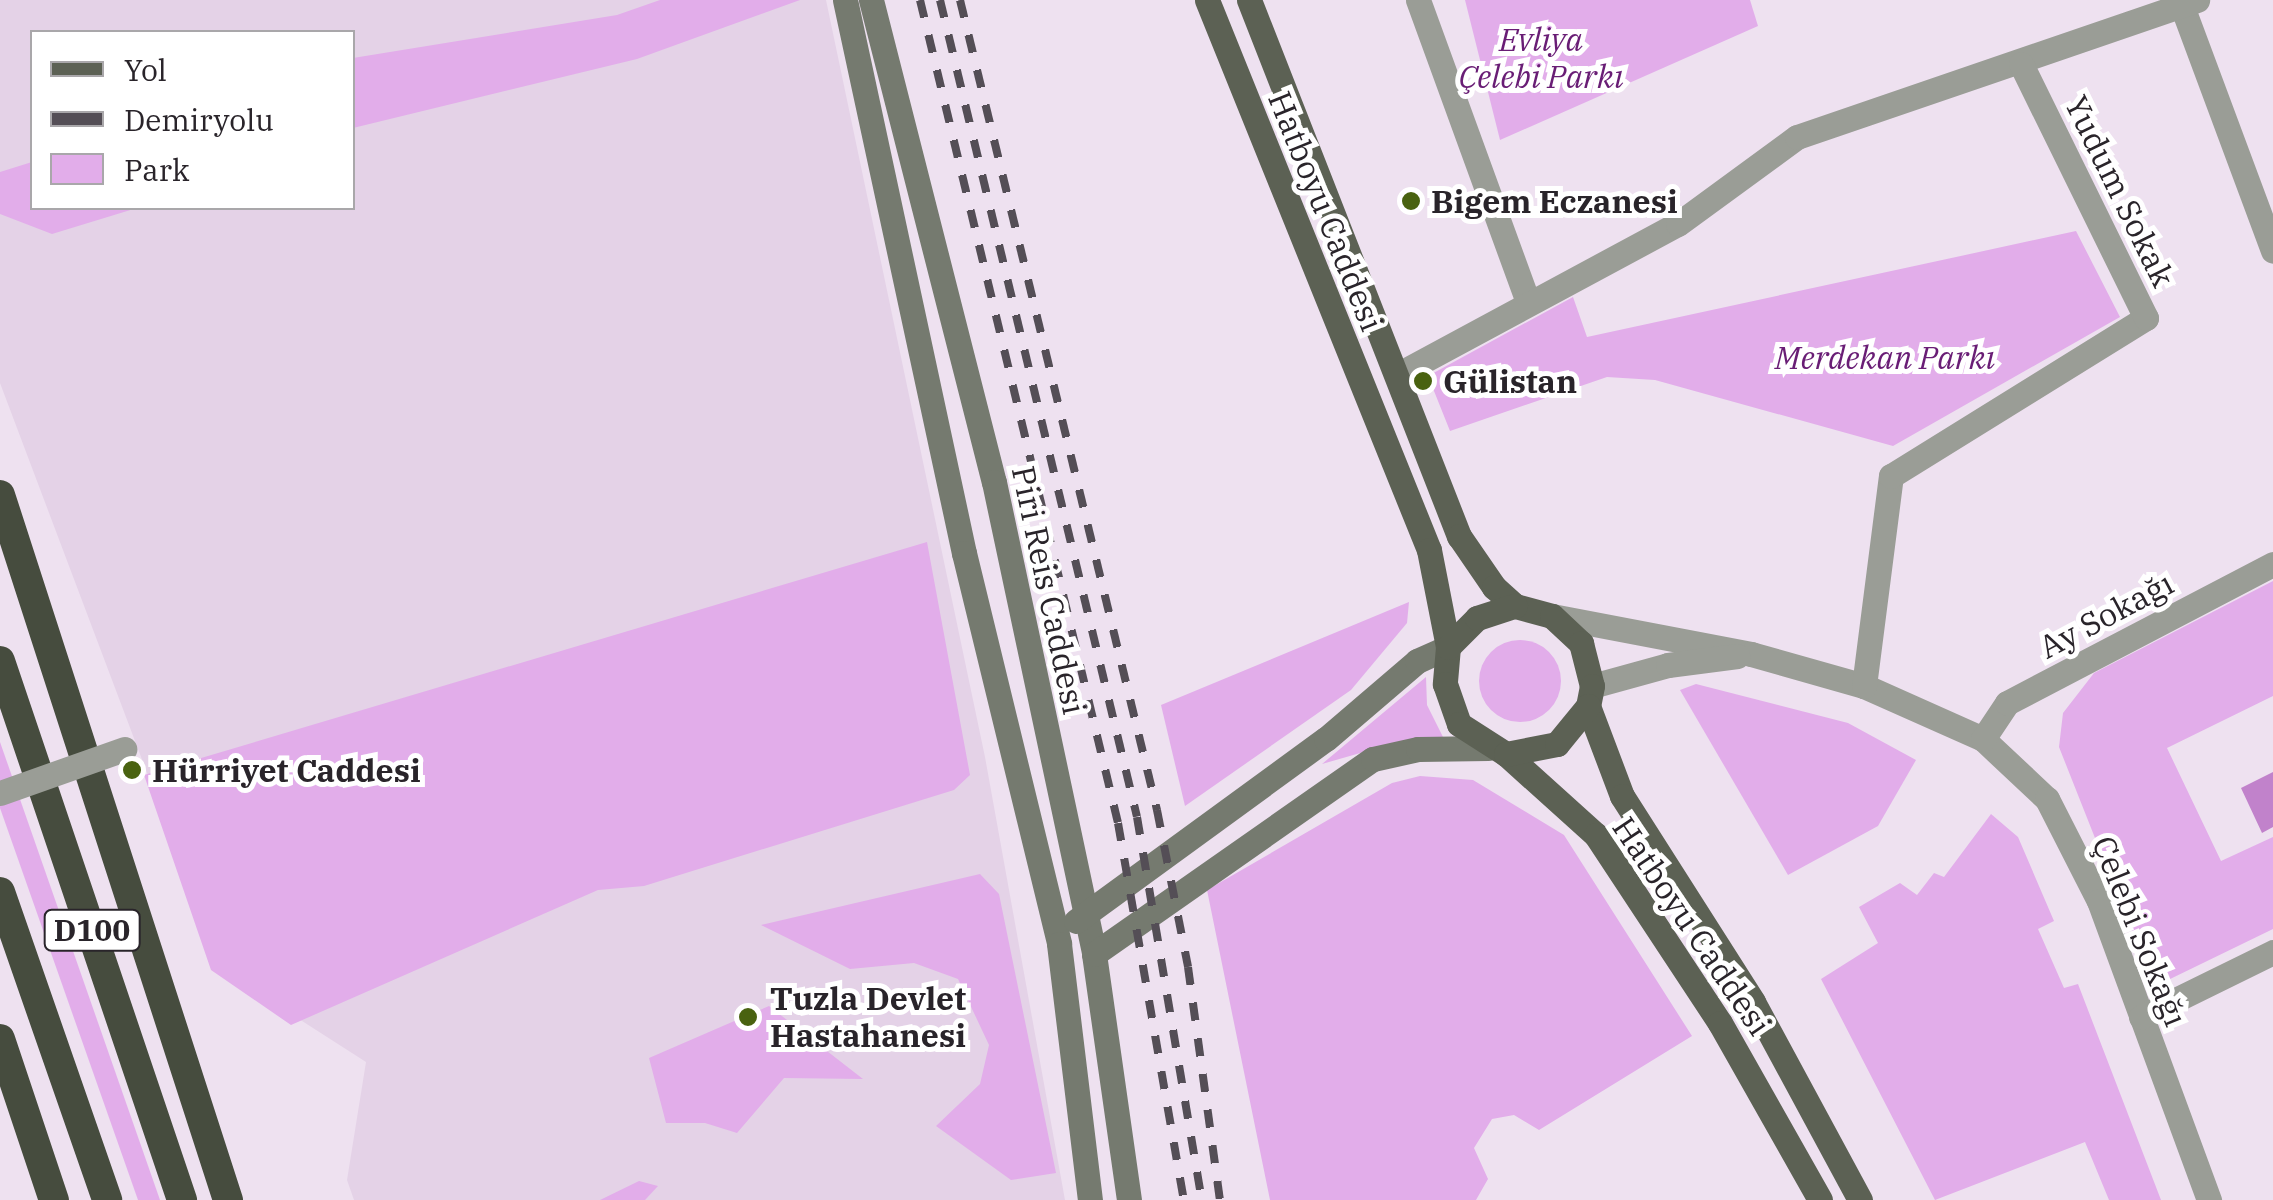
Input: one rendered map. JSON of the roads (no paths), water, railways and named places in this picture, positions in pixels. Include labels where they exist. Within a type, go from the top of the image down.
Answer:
[{"type":"highway","points":[[0,495],[228,1200]]},
{"type":"highway","name":"D100","points":[[0,661],[182,1200]]},
{"type":"highway","name":"D100","points":[[0,892],[107,1200]]},
{"type":"highway","points":[[0,1039],[54,1200]]},
{"type":"main road","name":"Hatboyu Caddesi","points":[[1207,0],[1429,550],[1448,647],[1448,702],[1459,724],[1596,835],[1720,1022],[1820,1200]]},
{"type":"main road","name":"Hatboyu Caddesi","points":[[1249,0],[1459,536],[1515,606]]},
{"type":"main road","points":[[1448,647],[1478,618],[1515,606],[1552,616]]},
{"type":"main road","name":"Hatboyu Caddesi","points":[[1552,616],[1582,643],[1590,696],[1622,796],[1773,1035],[1860,1200]]},
{"type":"main road","points":[[1497,751],[1557,744],[1590,696]]},
{"type":"street","points":[[845,0],[964,553],[1059,944],[1090,1200]]},
{"type":"street","name":"Piri Reis Caddesi","points":[[871,0],[994,482],[1094,954],[1129,1200]]},
{"type":"street","points":[[1418,0],[1528,303]]},
{"type":"street","points":[[1397,375],[1678,224],[1797,137],[2021,64],[2189,3],[2272,244]]},
{"type":"street","name":"Yudum Sokak","points":[[1864,686],[1891,476],[2146,318],[2021,64]]},
{"type":"street","name":"Ay Sokağı","points":[[1983,738],[2007,704],[2273,564]]},
{"type":"street","name":"Çelebi Sokağı","points":[[1552,616],[1752,654],[1864,686],[1983,738],[2047,800],[2100,902],[2209,1200]]},
{"type":"street","points":[[1059,944],[1084,910],[1326,739],[1418,661],[1448,647]]},
{"type":"street","points":[[1590,696],[1668,665],[1752,654]]},
{"type":"street","points":[[1059,944],[1094,954],[1373,759],[1418,749],[1497,751]]},
{"type":"street","points":[[0,793],[124,750]]},
{"type":"street","points":[[2141,1017],[2273,952]]},
{"type":"railway","points":[[920,0],[1118,823],[1184,1200]]},
{"type":"railway","points":[[940,0],[1137,817],[1202,1200]]},
{"type":"railway","points":[[960,0],[1157,810],[1188,967],[1220,1200]]},
{"type":"place","name":"Bigem Eczanesi","points":[[1411,201]]},
{"type":"place","name":"Gülistan","points":[[1423,381]]},
{"type":"place","name":"Hürriyet Caddesi","points":[[132,770]]},
{"type":"place","name":"Tuzla Devlet Hastahanesi","points":[[748,1017]]},
{"type":"park label","name":"Evliya Çelebi Parkı","points":[[1541,58]]},
{"type":"park label","name":"Merdekan Parkı","points":[[1885,357]]}]
